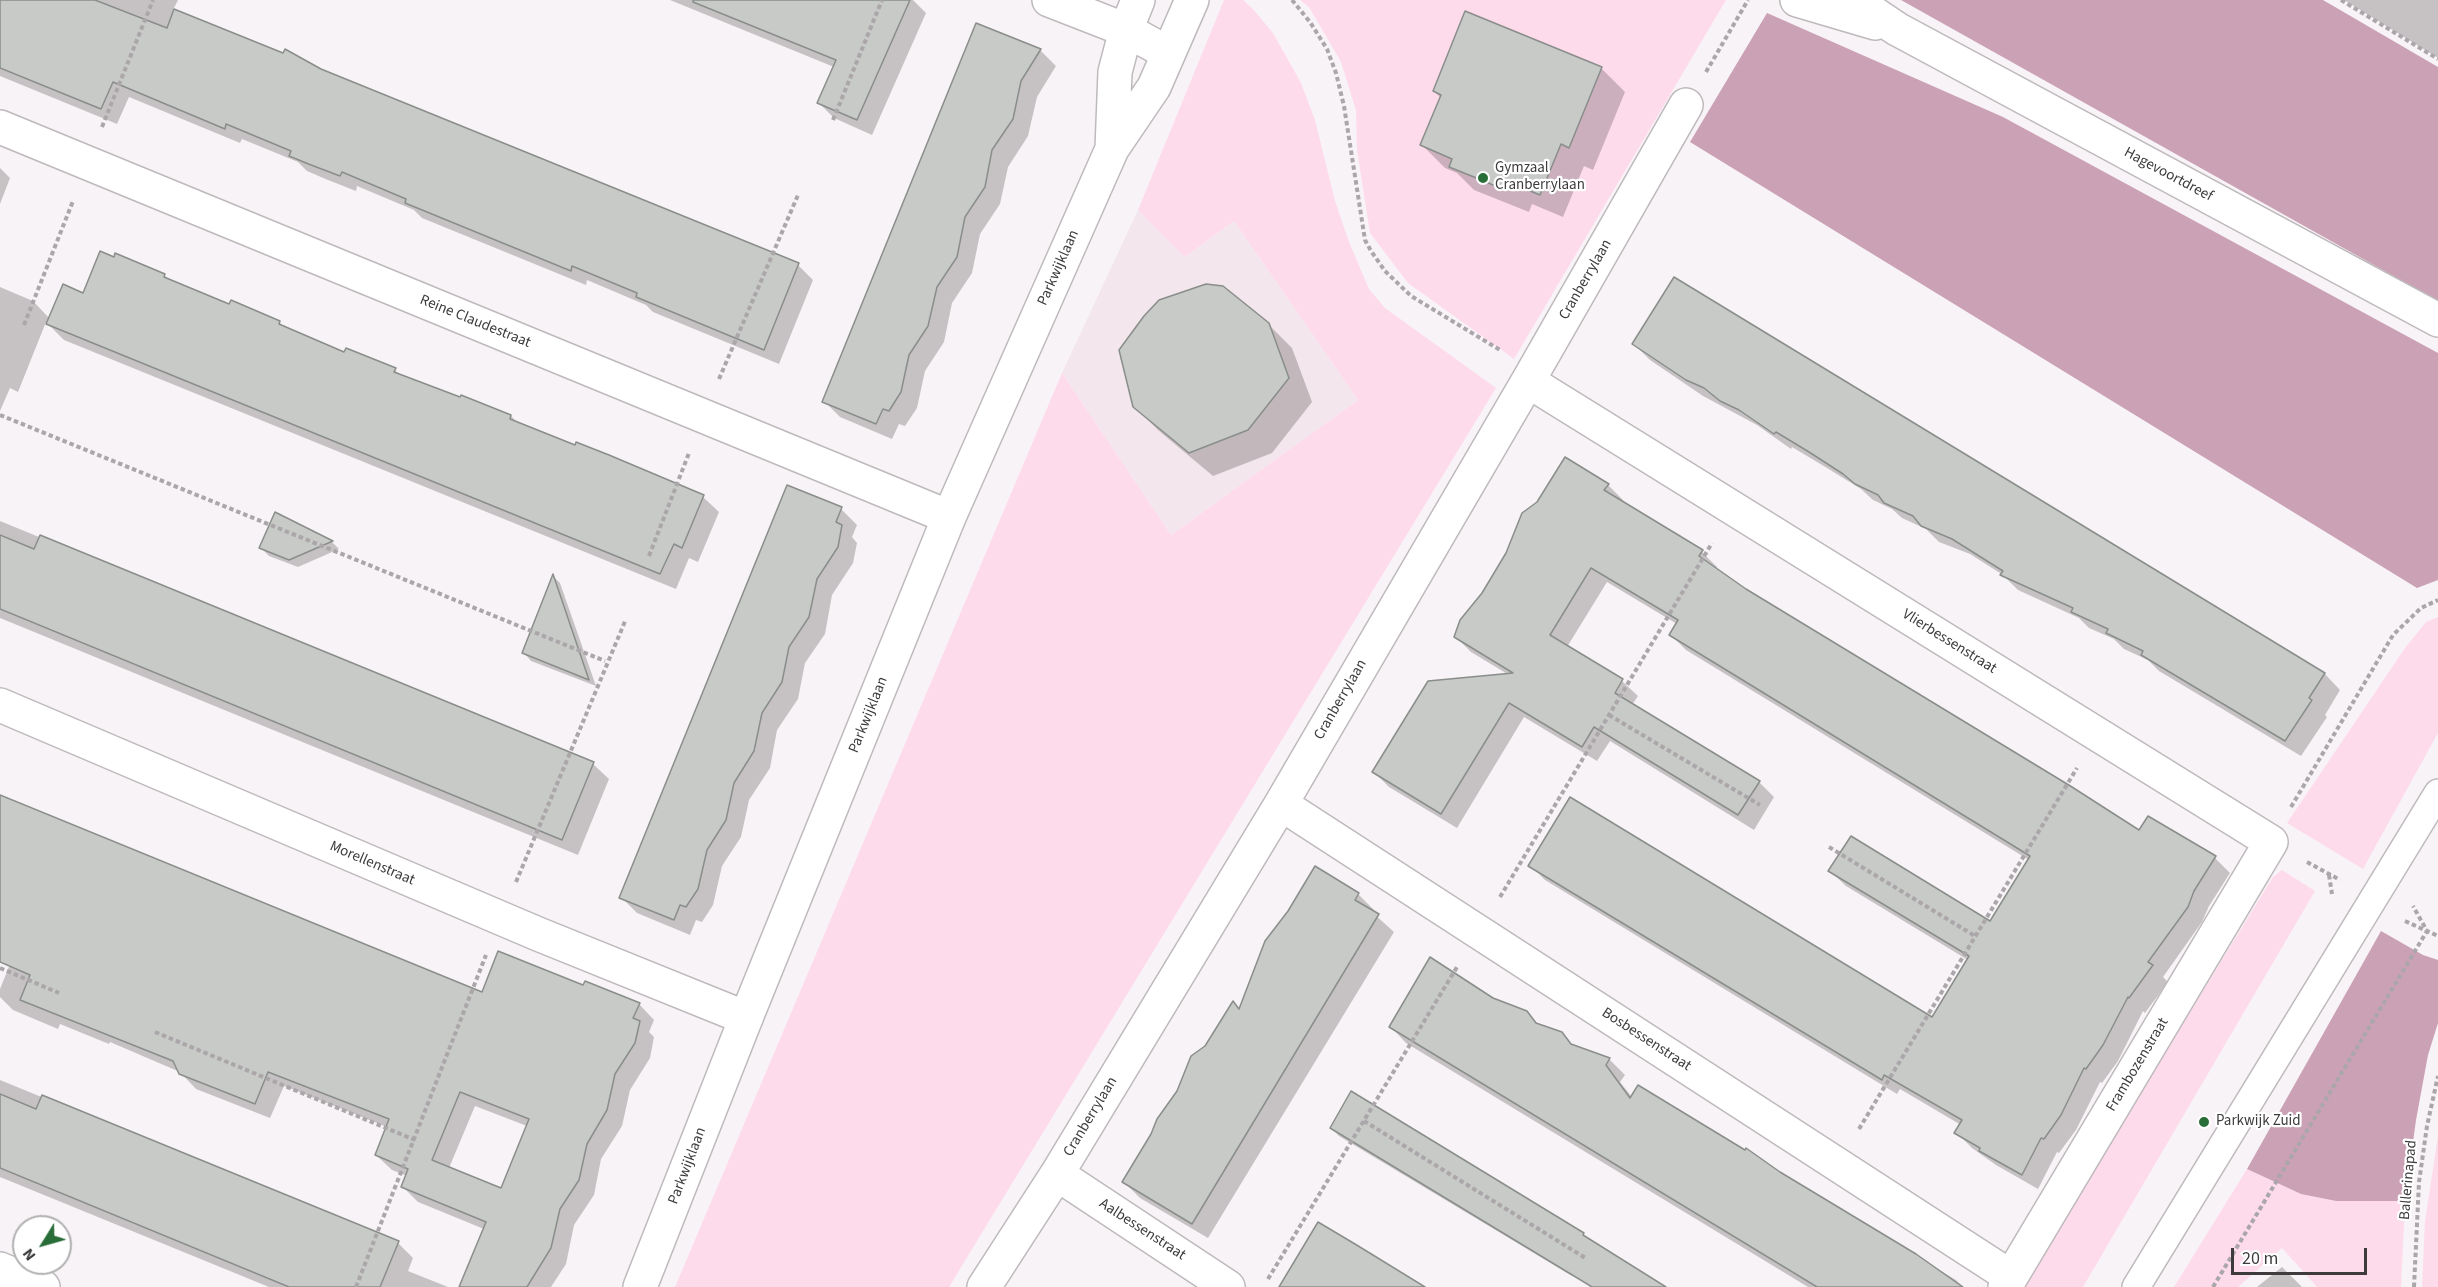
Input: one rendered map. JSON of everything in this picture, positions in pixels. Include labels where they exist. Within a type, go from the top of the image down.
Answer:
[{"type":"street","points":[[1049,0],[1126,30],[1168,53]]},
{"type":"street","name":"Parkwijklaan","points":[[1112,149],[1114,72],[1126,30],[1138,0]]},
{"type":"street","name":"Parkwijklaan","points":[[640,1287],[746,1018],[949,517],[1112,149],[1154,87],[1192,0]]},
{"type":"street","name":"Hagevoortdreef","points":[[1798,0],[1897,29]]},
{"type":"street","name":"Hagevoortdreef","points":[[1854,0],[1897,29],[2438,320]]},
{"type":"street","name":"Cranberrylaan","points":[[984,1287],[1057,1174],[1281,804],[1686,105]]},
{"type":"street","name":"Reine Claudestraat","points":[[0,127],[949,517]]},
{"type":"street","name":"Vlierbessenstraat","points":[[1528,381],[2271,842]]},
{"type":"street","name":"Morellenstraat","points":[[0,705],[537,934],[746,1018]]},
{"type":"street","name":"Bosbessenstraat","points":[[1281,804],[1838,1164],[2008,1282]]},
{"type":"street","name":"Frambozenstraat","points":[[2008,1282],[2271,842]]},
{"type":"street","name":"Aalbessenstraat","points":[[1057,1174],[1228,1287]]},
{"type":"street","points":[[0,1269],[43,1287]]},
{"type":"lane","points":[[2136,1287],[2438,792]]},
{"type":"path","points":[[833,120],[882,0]]},
{"type":"path","points":[[1292,0],[1310,22],[1327,49],[1336,73],[1344,106],[1365,240],[1371,251],[1385,271],[1412,296],[1514,358],[1528,381]]},
{"type":"path","points":[[1686,105],[1748,0]]},
{"type":"path","points":[[2341,0],[2438,59]]},
{"type":"path","points":[[649,556],[704,416],[798,195]]},
{"type":"path","points":[[0,415],[605,661]]},
{"type":"path","points":[[2372,900],[2271,842],[2393,635],[2421,608],[2438,600]]},
{"type":"path","points":[[1609,715],[1760,805]]},
{"type":"path","points":[[1838,1164],[2098,734]]},
{"type":"path","points":[[1828,847],[1975,936]]},
{"type":"path","points":[[2213,1287],[2427,931],[2410,900]]},
{"type":"path","points":[[0,968],[59,993]]},
{"type":"path","points":[[156,1032],[415,1140]]},
{"type":"path","name":"Ballerinapad","points":[[2414,1287],[2419,1182],[2427,1126],[2438,1076]]},
{"type":"path","points":[[1364,1121],[1587,1259]]},
{"type":"shaded area","points":[[1224,0],[1243,0],[1252,8],[1273,33],[1301,83],[1315,120],[1335,201],[1369,289],[1385,308],[1496,388],[949,1287],[675,1287],[1062,373],[1171,535],[1358,400],[1234,221],[1185,257],[1138,210]]},
{"type":"shaded area","name":"Gymzaal Cranberrylaan","points":[[1300,0],[1726,0],[1514,359],[1408,283],[1370,233],[1357,150],[1356,110],[1341,62],[1309,7]]},
{"type":"shaded area","points":[[1901,0],[2323,0],[2438,67],[2438,301]]},
{"type":"shaded area","points":[[1767,13],[2003,117],[2438,353],[2438,580],[2417,588],[1690,142]]},
{"type":"shaded area","points":[[1138,210],[1185,257],[1234,221],[1358,400],[1171,535],[1062,373]]},
{"type":"shaded area","points":[[2438,617],[2438,733],[2363,869],[2287,823],[2405,648],[2426,622]]},
{"type":"shaded area","points":[[2282,870],[2315,891],[2083,1287],[2021,1287],[2273,877]]},
{"type":"shaded area","points":[[2381,931],[2423,955],[2438,960],[2438,1023],[2428,1055],[2405,1201],[2336,1201],[2301,1194],[2247,1169]]},
{"type":"shaded area","points":[[2438,1136],[2438,1287],[2422,1287],[2425,1221]]},
{"type":"shaded area","points":[[2247,1169],[2301,1194],[2336,1201],[2405,1201],[2401,1287],[2317,1287],[2282,1248],[2238,1287],[2174,1287]]},
{"type":"building","points":[[0,0],[95,0],[167,28],[174,9],[283,53],[285,49],[321,69],[799,263],[764,350],[636,297],[637,293],[572,266],[571,271],[405,203],[406,199],[342,172],[340,176],[289,156],[291,151],[226,124],[225,129],[113,82],[101,109],[0,68]]},
{"type":"building","points":[[693,0],[910,0],[857,120],[817,103],[836,60],[693,2]]},
{"type":"building","points":[[1465,11],[1602,67],[1569,148],[1561,144],[1540,195],[1508,182],[1505,190],[1449,167],[1452,159],[1420,145],[1441,95],[1433,91]]},
{"type":"building","points":[[976,23],[1041,49],[1021,81],[1013,119],[992,150],[985,187],[965,217],[957,257],[937,287],[928,326],[909,355],[901,392],[889,411],[883,409],[876,424],[822,402]]},
{"type":"building","points":[[100,251],[114,257],[115,253],[165,274],[164,277],[229,304],[231,300],[280,321],[279,324],[344,352],[346,348],[396,368],[394,372],[460,397],[461,395],[511,415],[510,419],[575,445],[576,442],[704,495],[682,548],[674,544],[660,574],[46,324],[63,284],[83,293]]},
{"type":"building","points":[[1674,277],[2325,673],[2309,698],[2312,700],[2285,741],[2141,655],[2143,651],[2106,633],[2108,629],[2071,612],[2073,608],[2000,575],[2003,571],[1952,539],[1921,526],[1913,516],[1884,503],[1878,495],[1855,484],[1809,452],[1776,432],[1774,434],[1632,344]]},
{"type":"building","points":[[1206,284],[1223,286],[1269,323],[1289,378],[1248,430],[1189,453],[1133,407],[1119,350],[1159,300]]},
{"type":"building","points":[[1565,457],[1609,484],[1604,490],[1703,550],[1699,556],[1746,589],[2139,830],[2148,816],[2216,856],[2194,891],[2188,907],[2148,962],[2153,965],[2128,997],[2103,1045],[2086,1069],[2084,1068],[2061,1115],[2044,1139],[2041,1138],[2022,1175],[1979,1151],[1980,1148],[1954,1133],[1962,1120],[1884,1075],[1882,1080],[1528,866],[1570,797],[1932,1017],[1969,956],[1828,871],[1851,836],[1990,921],[2030,856],[1669,635],[1678,620],[1591,568],[1550,635],[1623,679],[1615,693],[1760,781],[1738,815],[1594,727],[1582,747],[1509,703],[1441,814],[1372,772],[1428,681],[1513,673],[1454,637],[1460,620],[1482,593],[1506,553],[1522,513],[1537,502]]},
{"type":"building","points":[[787,485],[842,507],[836,522],[842,525],[838,547],[817,579],[809,617],[789,647],[782,682],[762,713],[754,751],[734,783],[726,820],[707,850],[698,889],[686,907],[680,905],[674,920],[619,898]]},
{"type":"building","points":[[275,512],[333,541],[289,560],[259,548]]},
{"type":"building","points":[[0,535],[34,549],[40,535],[594,762],[562,840],[0,609]]},
{"type":"building","points":[[553,574],[589,680],[522,653]]},
{"type":"building","points":[[0,795],[482,992],[498,951],[583,985],[585,981],[640,1003],[633,1018],[640,1021],[635,1043],[615,1074],[607,1110],[587,1144],[579,1180],[560,1209],[551,1248],[527,1287],[459,1287],[486,1222],[401,1187],[408,1169],[375,1155],[389,1119],[268,1072],[255,1104],[179,1074],[173,1061],[20,1000],[30,975],[0,962]],"holes":[[[460,1092],[529,1119],[501,1188],[432,1160]]]},
{"type":"building","points":[[1315,866],[1359,893],[1355,900],[1379,914],[1192,1224],[1122,1182],[1151,1134],[1157,1119],[1177,1091],[1191,1056],[1205,1046],[1233,1001],[1239,1009],[1265,941],[1288,911]]},
{"type":"building","points":[[1430,957],[1493,998],[1527,1011],[1536,1023],[1562,1032],[1571,1044],[1610,1058],[1606,1065],[1630,1098],[1638,1085],[1745,1150],[1746,1148],[1780,1172],[1916,1254],[1963,1287],[1817,1287],[1389,1027]]},
{"type":"building","points":[[1351,1091],[1584,1233],[1583,1235],[1666,1287],[1592,1287],[1330,1128]]},
{"type":"building","points":[[0,1094],[36,1109],[42,1095],[399,1241],[380,1287],[289,1287],[0,1168]]},
{"type":"building","points":[[1318,1222],[1355,1244],[1425,1287],[1279,1287]]},
{"type":"place","name":"Gymzaal Cranberrylaan","points":[[1483,178]]},
{"type":"place","name":"Parkwijk Zuid","points":[[2204,1122]]}]
